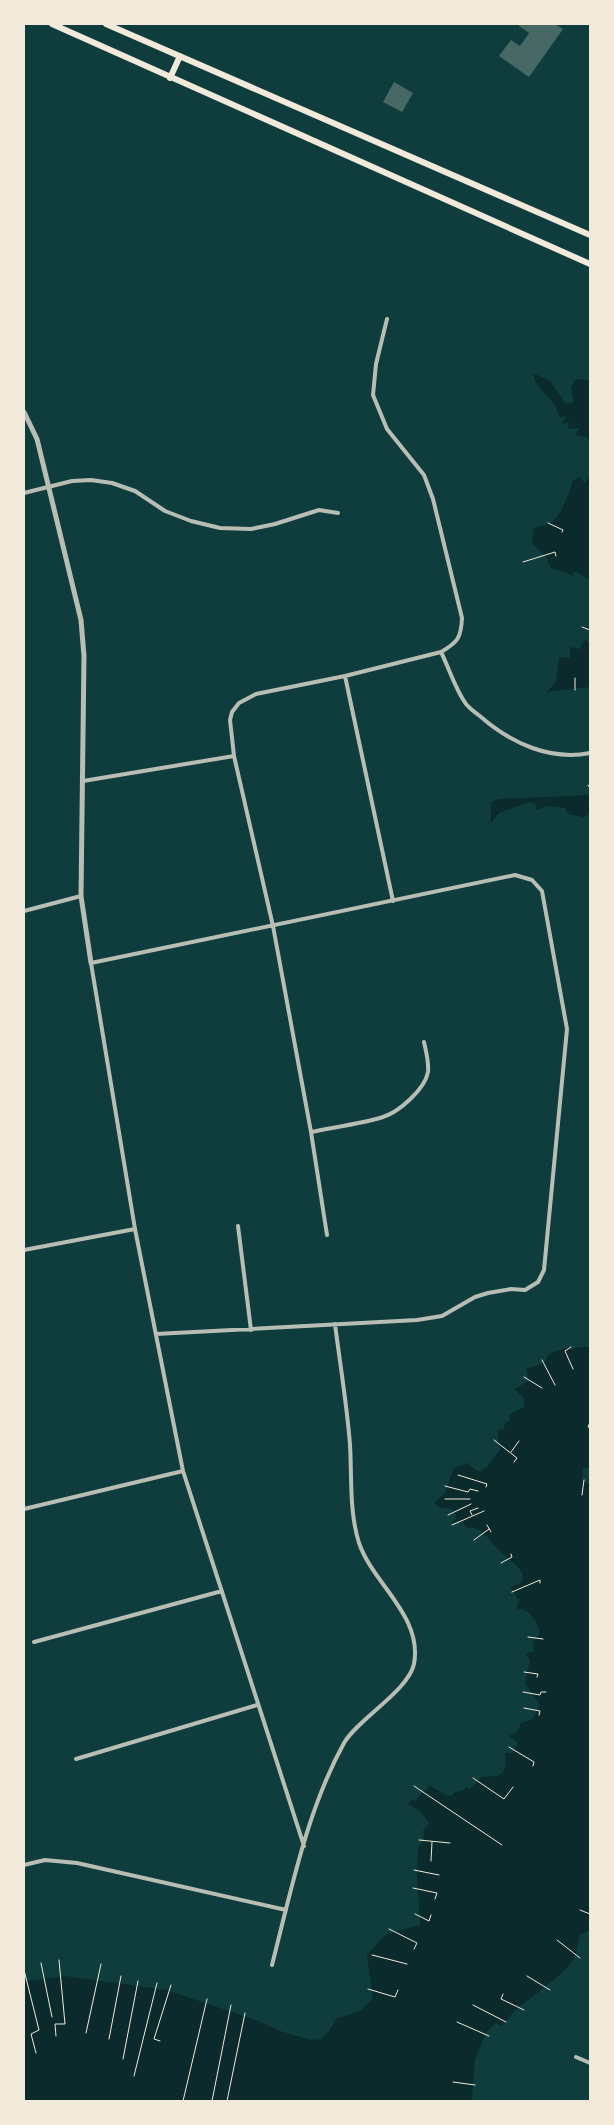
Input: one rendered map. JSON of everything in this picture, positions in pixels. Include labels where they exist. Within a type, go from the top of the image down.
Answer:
[{"type":"highway","points":[[52,24],[590,264]]},
{"type":"highway","points":[[106,24],[590,236]]},
{"type":"highway","points":[[170,78],[180,56]]},
{"type":"street","points":[[328,1235],[273,926],[234,756],[230,720],[232,712],[239,703],[256,694],[345,676],[441,652],[455,644],[461,632],[462,618],[433,499],[424,475],[387,429],[373,395],[376,364],[387,319]]},
{"type":"street","points":[[24,412],[36,439],[81,620],[84,656],[81,896],[135,1229],[183,1470],[257,1705],[304,1846]]},
{"type":"street","points":[[24,493],[72,481],[91,480],[135,491],[165,511],[191,521],[220,528],[259,528],[319,510],[338,513]]},
{"type":"street","points":[[441,652],[466,704],[491,726],[518,743],[546,753],[579,756],[590,753]]},
{"type":"street","points":[[345,676],[393,901]]},
{"type":"street","points":[[83,781],[234,756]]},
{"type":"street","points":[[91,963],[515,875],[532,880],[542,891],[567,1029],[544,1270],[538,1282],[526,1290],[488,1293],[475,1297],[442,1316],[417,1320],[156,1334]]},
{"type":"street","points":[[24,911],[81,896]]},
{"type":"street","points":[[311,1132],[385,1117],[403,1106],[417,1092],[428,1074],[428,1056],[424,1042]]},
{"type":"street","points":[[238,1226],[251,1330]]},
{"type":"street","points":[[24,1250],[135,1229]]},
{"type":"street","points":[[272,1966],[304,1846],[329,1771],[346,1740],[401,1685],[413,1666],[415,1648],[410,1625],[376,1577],[359,1543],[351,1500],[350,1445],[336,1324]]},
{"type":"street","points":[[24,1509],[183,1470]]},
{"type":"street","points":[[34,1642],[222,1591]]},
{"type":"street","points":[[76,1759],[257,1705]]},
{"type":"street","points":[[24,1865],[45,1860],[76,1862],[286,1910]]},
{"type":"street","points":[[576,2057],[590,2063]]},
{"type":"path","points":[[548,523],[563,530],[562,532]]},
{"type":"path","points":[[523,562],[555,552],[556,556]]},
{"type":"path","points":[[582,627],[590,630]]},
{"type":"path","points":[[575,678],[575,690]]},
{"type":"path","points":[[571,1346],[565,1351],[574,1368]]},
{"type":"path","points":[[542,1360],[555,1385]]},
{"type":"path","points":[[524,1377],[542,1388]]},
{"type":"path","points":[[590,1422],[588,1427],[590,1428]]},
{"type":"path","points":[[494,1440],[517,1458],[514,1462]]},
{"type":"path","points":[[510,1453],[519,1441]]},
{"type":"path","points":[[458,1475],[487,1484],[486,1487]]},
{"type":"path","points":[[582,1495],[584,1480]]},
{"type":"path","points":[[445,1486],[468,1492],[470,1489],[478,1491]]},
{"type":"path","points":[[445,1499],[470,1499]]},
{"type":"path","points":[[448,1515],[471,1504]]},
{"type":"path","points":[[473,1516],[470,1512],[478,1508]]},
{"type":"path","points":[[452,1525],[484,1511]]},
{"type":"path","points":[[488,1525],[491,1532]]},
{"type":"path","points":[[474,1540],[489,1529]]},
{"type":"path","points":[[501,1563],[512,1557],[511,1554]]},
{"type":"path","points":[[512,1592],[540,1580],[540,1583]]},
{"type":"path","points":[[528,1637],[543,1639]]},
{"type":"path","points":[[524,1672],[538,1674],[537,1677]]},
{"type":"path","points":[[523,1692],[540,1695],[541,1692],[546,1692]]},
{"type":"path","points":[[524,1708],[540,1711],[540,1716]]},
{"type":"path","points":[[508,1747],[534,1762],[533,1766]]},
{"type":"path","points":[[473,1778],[504,1799],[513,1787]]},
{"type":"path","points":[[414,1786],[502,1845]]},
{"type":"path","points":[[419,1840],[450,1843]]},
{"type":"path","points":[[431,1861],[432,1841]]},
{"type":"path","points":[[414,1870],[439,1874]]},
{"type":"path","points":[[413,1888],[437,1893],[435,1899]]},
{"type":"path","points":[[580,1910],[590,1914]]},
{"type":"path","points":[[415,1914],[430,1921],[431,1915]]},
{"type":"path","points":[[389,1929],[417,1943],[414,1949]]},
{"type":"path","points":[[557,1940],[580,1958]]},
{"type":"path","points":[[372,1956],[407,1964]]},
{"type":"path","points":[[56,2036],[55,2024],[65,2024],[60,1960]]},
{"type":"path","points":[[41,1963],[52,2017]]},
{"type":"path","points":[[86,2032],[101,1964]]},
{"type":"path","points":[[24,1970],[39,2030],[31,2034],[36,2053]]},
{"type":"path","points":[[109,2039],[121,1976]]},
{"type":"path","points":[[527,1976],[550,1990]]},
{"type":"path","points":[[122,2059],[138,1982]]},
{"type":"path","points":[[134,2076],[157,1983]]},
{"type":"path","points":[[160,2041],[154,2039],[171,1985]]},
{"type":"path","points":[[368,1989],[395,1997],[398,1990]]},
{"type":"path","points":[[503,1994],[501,1999],[524,2010]]},
{"type":"path","points":[[184,2101],[207,1999]]},
{"type":"path","points":[[212,2101],[231,2005]]},
{"type":"path","points":[[473,2005],[506,2022]]},
{"type":"path","points":[[227,2101],[245,2012]]},
{"type":"path","points":[[457,2022],[489,2036]]},
{"type":"path","points":[[453,2082],[475,2084]]},
{"type":"water","points":[[533,373],[550,381],[566,404],[574,402],[571,387],[576,379],[590,380],[590,443],[587,437],[575,435],[580,428],[568,429],[569,422],[562,424],[566,416],[559,417],[557,410],[538,385]]},
{"type":"water","points":[[590,475],[590,581],[576,571],[572,575],[551,568],[546,557],[532,543],[534,528],[550,523],[559,515],[571,488],[572,481],[579,477],[585,483]]},
{"type":"water","points":[[585,639],[590,644],[590,687],[547,692],[556,682],[559,657],[570,658],[570,647],[580,649]]},
{"type":"water","points":[[590,795],[590,814],[583,817],[568,814],[565,808],[547,806],[537,810],[535,804],[529,802],[499,813],[491,823],[491,802],[499,799]]},
{"type":"water","points":[[569,1347],[572,1350],[577,1347],[590,1347],[590,1467],[583,1468],[582,1481],[590,1484],[590,1930],[580,1935],[574,1958],[558,1977],[518,2008],[502,2026],[495,2023],[486,2033],[475,2059],[472,2101],[24,2101],[24,1982],[26,1981],[65,1976],[167,1990],[261,2022],[280,2031],[311,2040],[321,2039],[329,2031],[336,2019],[361,2010],[373,1999],[367,1955],[386,1934],[420,1925],[417,1874],[418,1847],[424,1840],[423,1831],[429,1823],[420,1811],[408,1804],[411,1799],[415,1801],[430,1785],[445,1795],[451,1796],[455,1792],[462,1791],[467,1787],[469,1790],[481,1777],[497,1776],[503,1773],[506,1764],[505,1753],[512,1753],[518,1743],[509,1736],[518,1731],[521,1723],[533,1719],[540,1705],[525,1683],[530,1660],[525,1654],[534,1651],[533,1642],[540,1633],[532,1616],[522,1609],[516,1610],[519,1601],[511,1587],[522,1582],[523,1574],[481,1531],[467,1528],[460,1520],[450,1524],[456,1519],[456,1514],[452,1509],[438,1507],[435,1502],[445,1493],[454,1468],[467,1463],[479,1472],[488,1466],[500,1450],[497,1430],[504,1429],[505,1422],[510,1421],[509,1415],[524,1407],[524,1398],[514,1389],[529,1381],[526,1369],[544,1363],[549,1354]]},
{"type":"building","points":[[520,24],[555,24],[563,29],[529,77],[499,56],[511,40],[520,46],[529,33],[519,26]]},
{"type":"building","points":[[394,82],[413,93],[402,112],[383,102]]}]
